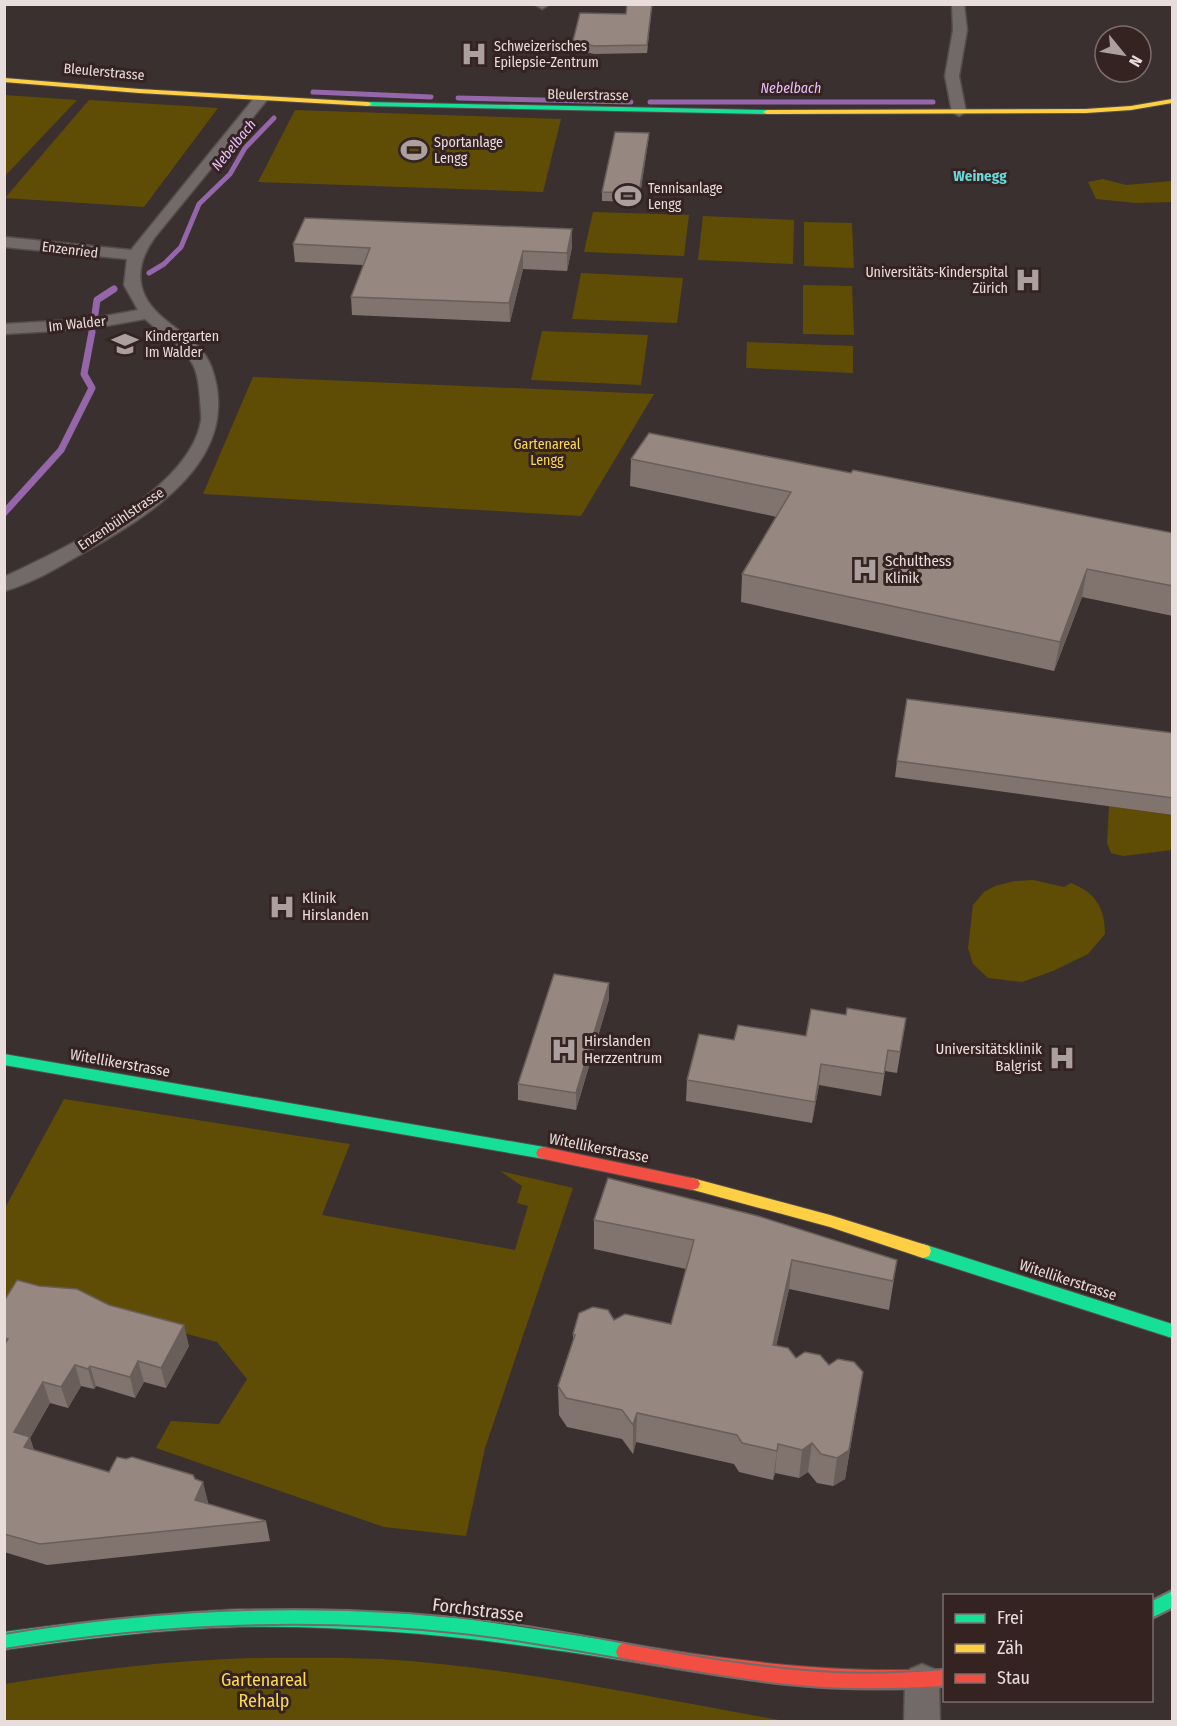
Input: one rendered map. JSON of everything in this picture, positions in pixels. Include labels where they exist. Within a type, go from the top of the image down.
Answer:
[{"type":"street","points":[[958,4],[960,30],[952,76],[959,112]]},
{"type":"street","name":"Bleulerstrasse","points":[[4,80],[260,100],[505,110],[705,113],[1086,111],[1172,102]]},
{"type":"street","name":"Enzenbühlstrasse","points":[[4,585],[85,545],[141,509],[167,488],[198,451],[211,415],[210,395],[200,362],[148,313],[134,288],[132,270],[136,255],[145,240],[260,100]]},
{"type":"street","name":"Enzenried","points":[[4,242],[136,255]]},
{"type":"street","name":"Im Walder","points":[[4,329],[89,324],[148,313]]},
{"type":"street","name":"Witellikerstrasse","points":[[4,1059],[478,1141],[615,1167],[710,1189],[850,1227],[1173,1331]]},
{"type":"street","points":[[1153,1609],[1173,1599]]},
{"type":"street","name":"Forchstrasse","points":[[4,1641],[89,1629],[194,1619],[348,1617],[432,1622],[502,1631],[804,1680],[853,1683],[933,1680]]},
{"type":"street","points":[[922,1722],[933,1680]]},
{"type":"green space","points":[[4,95],[77,100],[5,176]]},
{"type":"green space","points":[[89,100],[218,108],[144,207],[5,198]]},
{"type":"green space","name":"Sportanlage Lengg","points":[[295,110],[561,119],[543,192],[258,182]]},
{"type":"green space","points":[[1103,179],[1126,185],[1172,181],[1172,202],[1136,203],[1096,199],[1088,182]]},
{"type":"green space","points":[[593,212],[689,215],[684,256],[584,252]]},
{"type":"green space","points":[[703,216],[794,220],[793,264],[698,260]]},
{"type":"green space","points":[[804,222],[852,223],[854,268],[804,266]]},
{"type":"green space","points":[[581,273],[683,278],[677,323],[572,319]]},
{"type":"green space","points":[[803,285],[852,286],[854,335],[803,334]]},
{"type":"green space","points":[[542,331],[648,335],[641,385],[531,380]]},
{"type":"green space","points":[[747,342],[853,346],[853,373],[746,368]]},
{"type":"green space","name":"Gartenareal Lengg","points":[[253,377],[654,394],[581,516],[203,494]]},
{"type":"green space","points":[[1109,806],[1172,815],[1172,850],[1123,856],[1111,853],[1107,843]]},
{"type":"green space","points":[[1033,880],[1064,887],[1071,883],[1087,892],[1101,909],[1105,934],[1088,954],[1053,971],[1022,982],[988,978],[973,964],[968,948],[973,905],[984,892],[995,886],[1015,881]]},
{"type":"green space","points":[[64,1099],[350,1144],[322,1215],[515,1250],[528,1206],[517,1203],[522,1186],[500,1171],[573,1188],[485,1448],[466,1536],[384,1527],[156,1448],[171,1421],[219,1424],[247,1379],[217,1342],[23,1290],[5,1320],[5,1208]]},
{"type":"green space","name":"Gartenareal Rehalp","points":[[249,1658],[381,1659],[432,1663],[584,1684],[785,1721],[5,1721],[5,1684],[127,1667]]},
{"type":"building","points":[[627,4],[652,4],[647,45],[594,46],[573,41],[580,13],[626,14]]},
{"type":"building","points":[[615,132],[649,133],[639,193],[602,192]]},
{"type":"building","points":[[305,218],[572,229],[567,253],[523,251],[509,303],[351,297],[370,248],[293,244]]},
{"type":"building","name":"Schulthess Klinik","points":[[649,433],[851,473],[853,470],[1173,533],[1173,586],[1087,569],[1060,642],[742,574],[791,492],[631,459]]},
{"type":"building","points":[[907,699],[1173,733],[1173,798],[897,761]]},
{"type":"building","name":"Hirslanden Herzzentrum","points":[[554,974],[609,983],[576,1093],[518,1084]]},
{"type":"building","points":[[847,1008],[906,1018],[900,1052],[888,1050],[884,1074],[821,1064],[815,1102],[687,1080],[699,1034],[734,1040],[738,1025],[806,1036],[811,1009],[846,1015]]},
{"type":"building","points":[[608,1178],[758,1216],[897,1260],[893,1281],[792,1260],[773,1345],[788,1348],[796,1358],[805,1352],[820,1355],[829,1365],[838,1359],[854,1362],[863,1372],[849,1450],[837,1458],[821,1454],[812,1443],[802,1450],[778,1444],[777,1451],[742,1443],[737,1435],[637,1413],[633,1425],[622,1410],[566,1398],[558,1386],[575,1335],[573,1334],[579,1313],[593,1307],[608,1310],[614,1320],[625,1314],[671,1324],[694,1240],[594,1220]]},
{"type":"building","points":[[17,1280],[39,1286],[77,1289],[109,1305],[184,1325],[161,1368],[138,1361],[130,1377],[90,1366],[88,1369],[75,1365],[61,1387],[43,1382],[14,1432],[30,1437],[24,1447],[109,1472],[117,1457],[126,1459],[132,1457],[193,1475],[195,1479],[203,1482],[195,1500],[266,1521],[40,1544],[4,1534],[4,1345],[8,1339],[4,1338],[4,1301]]},
{"type":"waterway","name":"Nebelbach","points":[[313,92],[431,97]]},
{"type":"waterway","name":"Nebelbach","points":[[458,98],[631,102]]},
{"type":"waterway","name":"Nebelbach","points":[[650,102],[933,102]]},
{"type":"waterway","name":"Nebelbach","points":[[149,273],[164,264],[181,247],[199,204],[230,174],[245,148],[274,118]]},
{"type":"waterway","name":"Nebelbach","points":[[95,314],[97,300],[114,289]]},
{"type":"waterway","name":"Nebelbach","points":[[4,513],[61,450],[92,388],[84,374],[92,332]]},
{"type":"tram line","points":[[1153,1600],[1172,1590]]},
{"type":"tram line","points":[[4,1634],[129,1617],[192,1612],[317,1609],[443,1616],[506,1623],[711,1658],[794,1669],[862,1673],[943,1669]]},
{"type":"tram line","points":[[1153,1618],[1172,1609]]},
{"type":"tram line","points":[[4,1649],[61,1640],[176,1629],[290,1625],[348,1626],[504,1639],[706,1674],[787,1685],[866,1689],[943,1687]]},
{"type":"traffic: fast","points":[[368,104],[767,112]]},
{"type":"traffic: fast","points":[[4,1059],[544,1153]]},
{"type":"traffic: fast","points":[[923,1251],[1172,1331]]},
{"type":"traffic: fast","points":[[1153,1608],[1172,1599]]},
{"type":"traffic: fast","points":[[4,1641],[84,1629],[163,1622],[239,1618],[315,1618],[391,1621],[468,1628],[626,1652]]},
{"type":"traffic: slow","points":[[4,80],[139,91],[368,104]]},
{"type":"traffic: slow","points":[[767,112],[1086,111],[1131,108],[1172,101]]},
{"type":"traffic: slow","points":[[692,1184],[830,1221],[923,1251]]},
{"type":"traffic: jam","points":[[544,1153],[692,1184]]},
{"type":"traffic: jam","points":[[626,1652],[784,1675],[863,1680],[943,1678]]},
{"type":"place","name":"Schweizerisches Epilepsie-Zentrum","points":[[474,54]]},
{"type":"place","name":"Sportanlage Lengg","points":[[414,150]]},
{"type":"place","name":"Tennisanlage Lengg","points":[[628,196]]},
{"type":"place","name":"Universitäts-Kinderspital Zürich","points":[[1028,280]]},
{"type":"place","name":"Kindergarten Im Walder","points":[[125,344]]},
{"type":"place","name":"Schulthess Klinik","points":[[865,570]]},
{"type":"place","name":"Klinik Hirslanden","points":[[282,907]]},
{"type":"place","name":"Hirslanden Herzzentrum","points":[[564,1050]]},
{"type":"place","name":"Universitätsklinik Balgrist","points":[[1062,1058]]},
{"type":"district","name":"Weinegg","points":[[980,176]]}]
